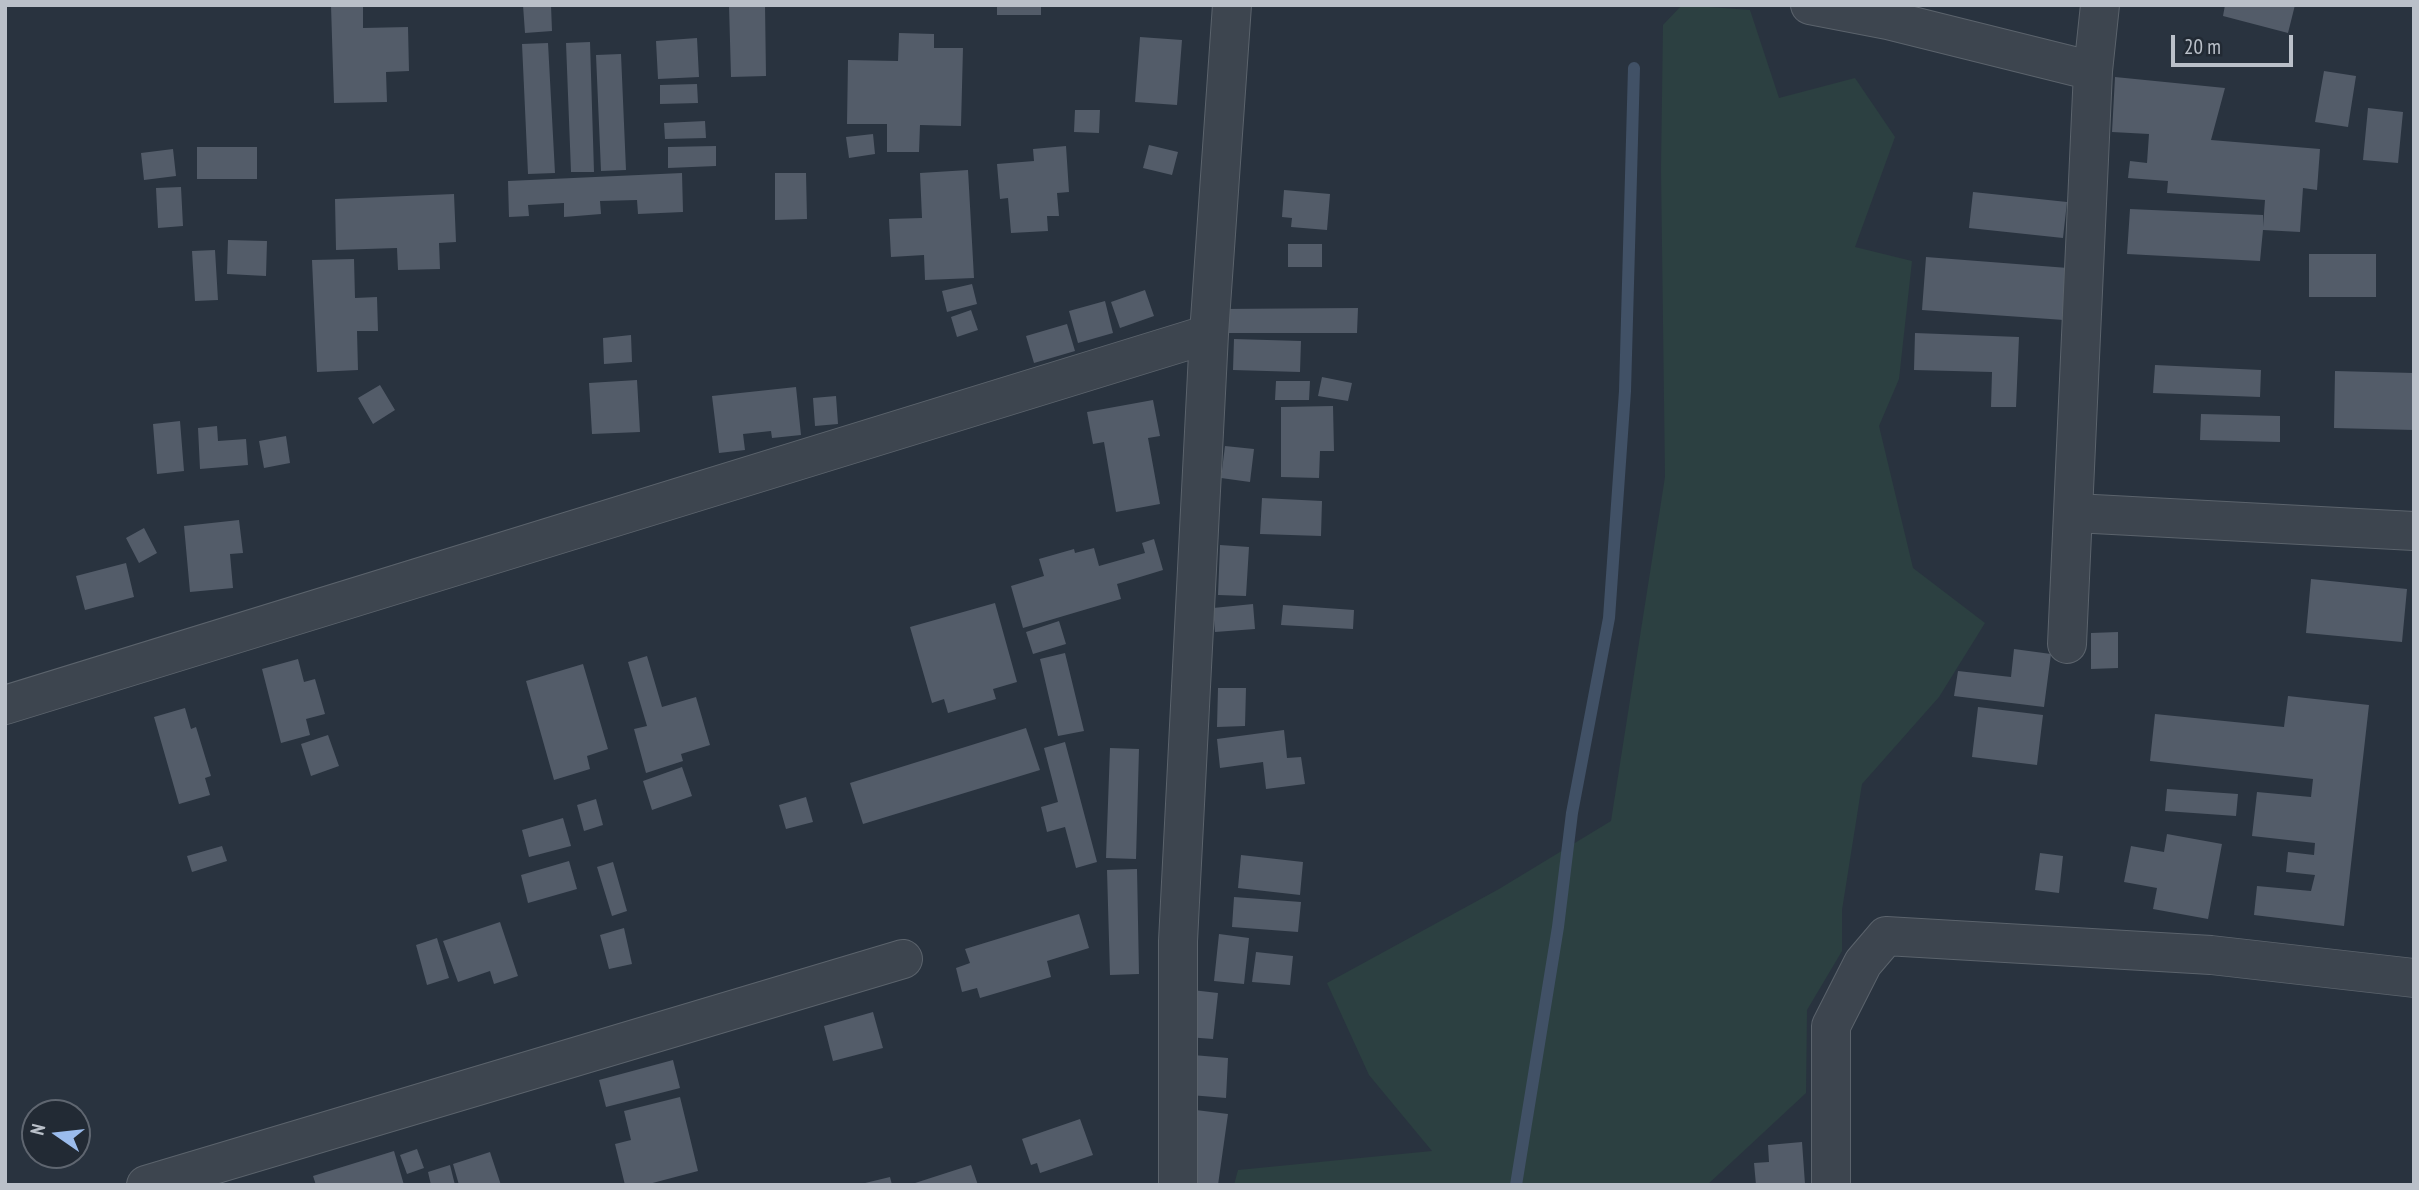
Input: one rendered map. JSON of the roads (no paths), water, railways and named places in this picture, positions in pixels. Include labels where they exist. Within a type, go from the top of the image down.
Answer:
[{"type":"street","points":[[1178,1185],[1178,941],[1209,334],[1232,5]]},
{"type":"street","points":[[1810,5],[1888,13],[2093,71]]},
{"type":"street","points":[[2067,644],[2093,71],[2100,5]]},
{"type":"street","points":[[5,705],[1209,334]]},
{"type":"street","points":[[2075,513],[2414,531]]},
{"type":"street","points":[[1831,1185],[1831,1026],[1863,963],[1886,936],[2211,955],[2414,978]]},
{"type":"street","points":[[146,1185],[903,959]]},
{"type":"waterway","points":[[1516,1185],[1558,927],[1572,813],[1609,618],[1625,391],[1634,68]]}]
